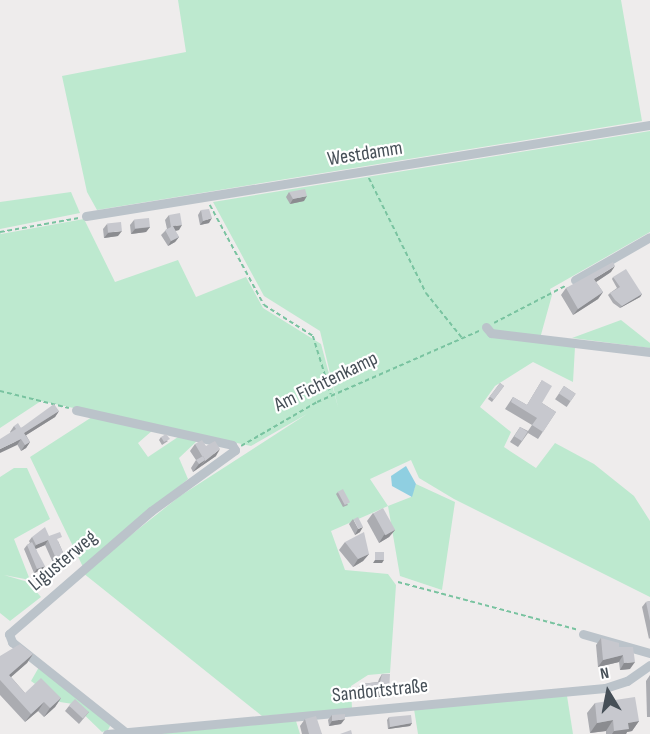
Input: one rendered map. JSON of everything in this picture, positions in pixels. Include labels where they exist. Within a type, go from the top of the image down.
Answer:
[{"type":"street","name":"Westdamm","points":[[86,216],[206,199],[650,125]]},
{"type":"street","points":[[575,280],[650,237]]},
{"type":"street","points":[[486,327],[491,333],[650,352]]},
{"type":"street","points":[[76,410],[232,445],[235,450]]},
{"type":"street","name":"Ligusterweg","points":[[124,731],[12,642],[9,634],[151,511],[235,450]]},
{"type":"street","points":[[583,634],[650,653]]},
{"type":"street","name":"Sandortstraße","points":[[107,734],[605,688],[627,681],[650,665]]},
{"type":"path","points":[[366,172],[426,293],[464,339]]},
{"type":"path","points":[[206,199],[264,305],[313,336],[331,395]]},
{"type":"path","points":[[0,232],[86,216]]},
{"type":"path","name":"Am Fichtenkamp","points":[[235,450],[331,395],[464,339],[575,280]]},
{"type":"path","points":[[0,391],[76,410]]},
{"type":"path","points":[[398,582],[583,634]]},
{"type":"green space","points":[[178,0],[621,0],[642,121],[97,210],[87,192],[62,76],[186,52]]},
{"type":"green space","points":[[650,131],[650,232],[550,289],[552,295],[539,342],[575,347],[573,382],[533,362],[495,386],[480,407],[511,432],[504,447],[536,468],[555,443],[594,464],[634,496],[650,521],[650,597],[454,499],[419,478],[411,460],[370,479],[388,506],[331,531],[345,570],[388,574],[396,585],[390,673],[368,675],[351,686],[352,709],[262,716],[83,573],[180,496],[307,414],[251,446],[41,401],[0,428],[0,231],[1,234],[84,219],[115,282],[178,260],[196,297],[246,277],[263,308],[321,344],[338,407],[320,331],[264,296],[213,202]]},
{"type":"green space","points":[[71,192],[80,213],[0,229],[0,202]]},
{"type":"green space","points":[[621,320],[650,343],[650,348],[572,338]]},
{"type":"green space","points":[[92,417],[153,430],[138,443],[148,457],[181,435],[198,440],[179,458],[188,479],[83,567],[30,457]]},
{"type":"green space","points":[[14,468],[27,468],[50,519],[14,539],[30,580],[4,575],[28,582],[41,597],[10,621],[0,613],[0,477]]},
{"type":"green space","points":[[416,484],[455,502],[442,590],[400,576],[388,506],[411,497]]},
{"type":"green space","points":[[39,667],[111,724],[108,730],[102,732],[73,704],[60,702],[31,681]]},
{"type":"green space","points":[[567,696],[573,734],[418,734],[414,709]]},
{"type":"green space","points":[[296,721],[300,734],[154,734]]},
{"type":"water","points":[[406,466],[416,484],[412,497],[392,486],[391,476]]},
{"type":"building","points":[[305,189],[307,196],[293,199],[289,192]]},
{"type":"building","points":[[209,209],[212,218],[203,221],[201,210]]},
{"type":"building","points":[[180,213],[182,225],[173,226],[179,237],[171,241],[165,230],[171,227],[169,215]]},
{"type":"building","points":[[149,218],[150,227],[135,229],[134,220]]},
{"type":"building","points":[[121,222],[122,231],[108,232],[107,223]]},
{"type":"building","points":[[613,262],[615,266],[594,279],[603,292],[578,309],[566,288]]},
{"type":"building","points":[[626,269],[642,294],[622,306],[610,293],[620,287],[613,277]]},
{"type":"building","points":[[542,380],[552,386],[542,403],[556,412],[543,432],[532,425],[537,418],[511,402],[513,397],[527,405]]},
{"type":"building","points":[[500,383],[504,386],[494,400],[490,397]]},
{"type":"building","points":[[564,386],[576,394],[571,401],[559,393]]},
{"type":"building","points":[[54,404],[59,411],[24,433],[30,442],[25,445],[21,439],[0,449],[0,439],[16,429],[14,426],[18,423],[21,428]]},
{"type":"building","points":[[520,427],[528,432],[522,441],[514,436]]},
{"type":"building","points":[[166,434],[170,439],[164,442],[161,437]]},
{"type":"building","points":[[202,440],[206,446],[215,441],[220,449],[205,461],[195,444]]},
{"type":"building","points":[[203,456],[205,460],[199,464],[196,460]]},
{"type":"building","points":[[343,489],[350,502],[345,505],[338,492]]},
{"type":"building","points":[[383,508],[395,530],[385,535],[373,513]]},
{"type":"building","points":[[358,517],[363,527],[359,529],[354,519]]},
{"type":"building","points":[[45,527],[49,536],[60,532],[62,537],[57,539],[65,557],[57,561],[48,540],[36,545],[32,537]]},
{"type":"building","points":[[364,532],[369,554],[358,559],[345,542]]},
{"type":"building","points":[[32,542],[45,566],[37,569],[27,545]]},
{"type":"building","points":[[375,552],[384,552],[384,560],[375,560]]},
{"type":"building","points":[[650,601],[650,621],[646,602]]},
{"type":"building","points":[[601,638],[619,643],[619,647],[633,647],[635,662],[624,663],[623,655],[603,660]]},
{"type":"building","points":[[20,644],[33,654],[9,675],[25,693],[41,678],[61,698],[50,708],[44,702],[31,714],[0,680],[0,656]]},
{"type":"building","points":[[382,674],[390,674],[389,692],[362,692],[361,684],[380,682]]},
{"type":"building","points":[[635,697],[639,721],[628,723],[629,729],[614,731],[613,720],[597,723],[595,703]]},
{"type":"building","points":[[75,699],[89,712],[83,719],[69,706]]},
{"type":"building","points":[[345,714],[345,719],[332,721],[332,715]]},
{"type":"building","points":[[411,715],[412,723],[390,727],[389,717]]},
{"type":"building","points":[[316,716],[322,734],[309,734],[305,719]]},
{"type":"building","points":[[351,730],[352,734],[340,734]]}]
